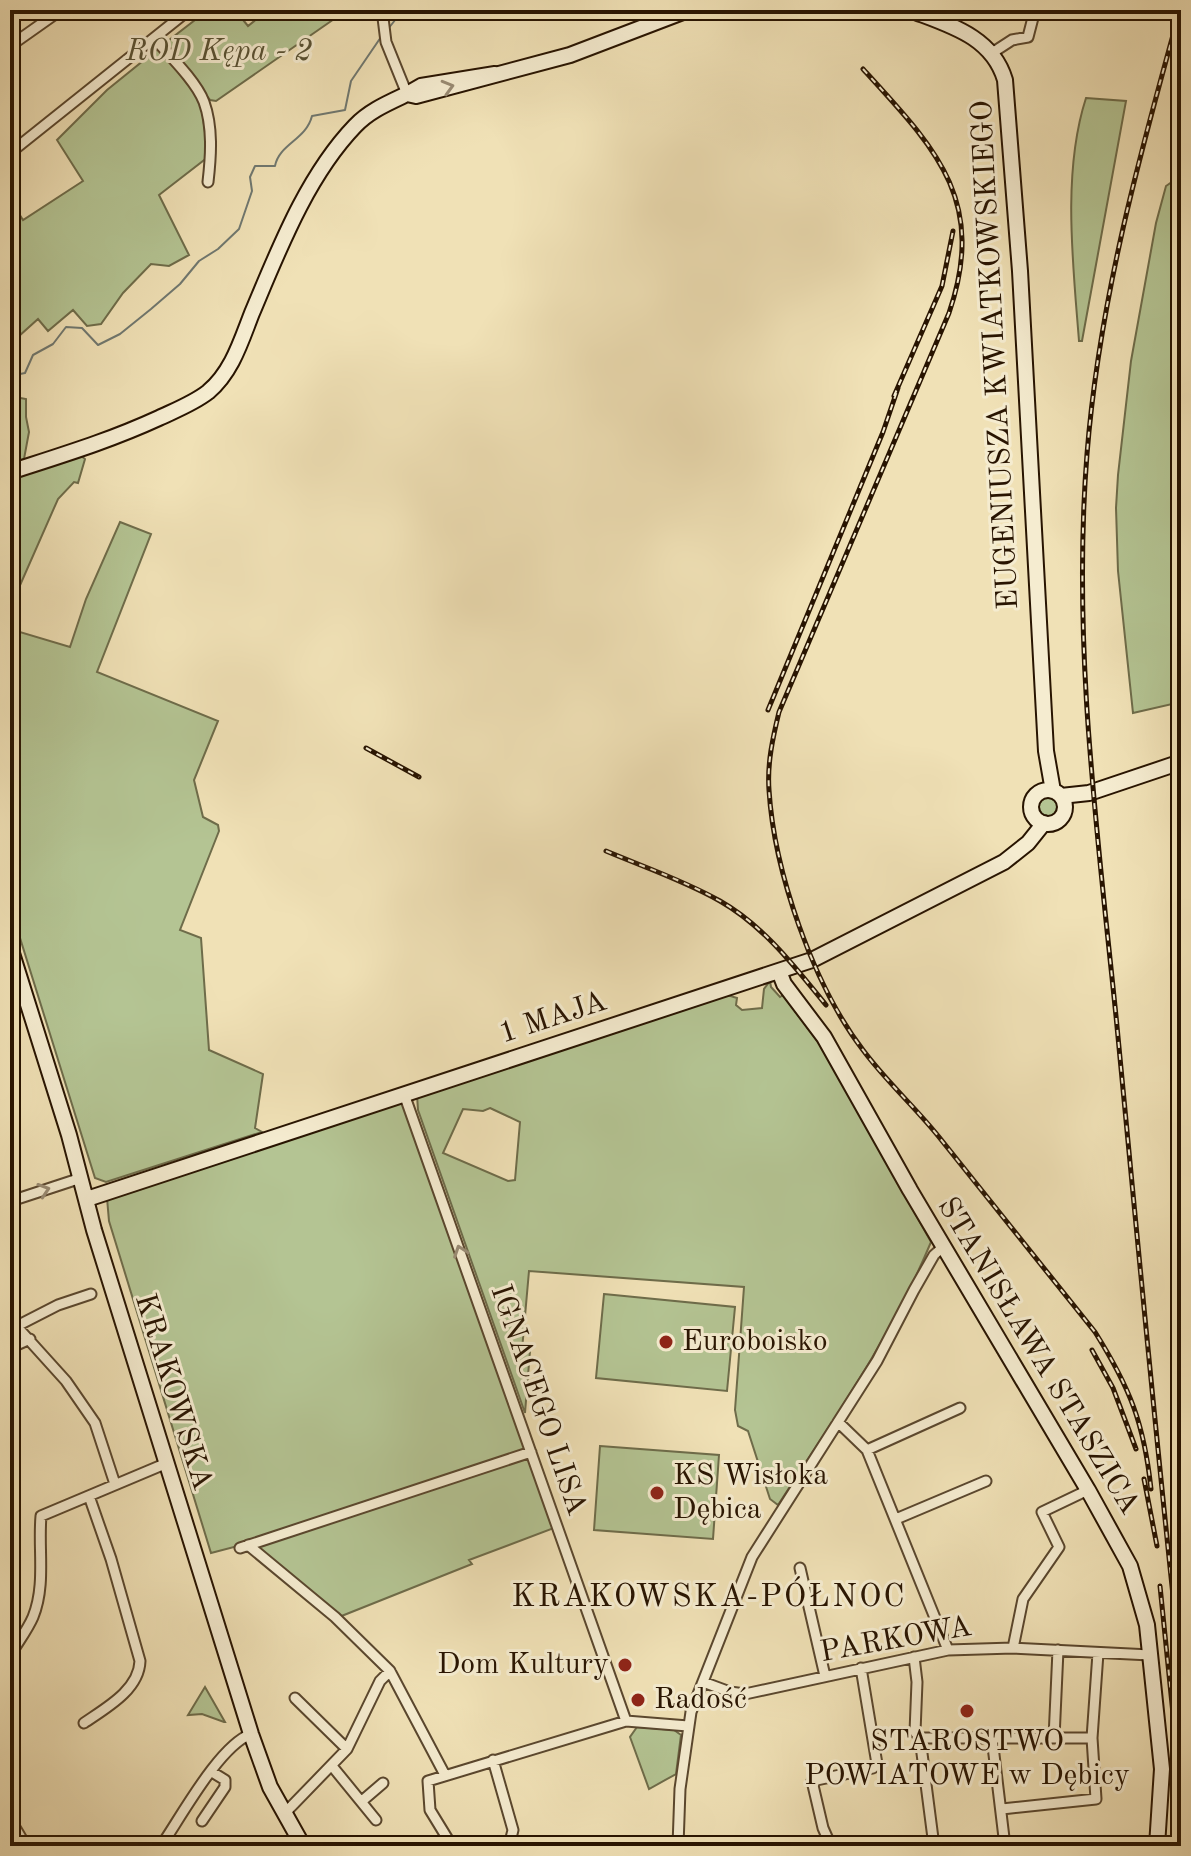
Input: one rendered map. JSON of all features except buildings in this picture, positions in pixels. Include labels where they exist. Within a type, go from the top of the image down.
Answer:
[{"type":"street","points":[[10,46],[61,10]]},
{"type":"street","points":[[10,153],[189,10]]},
{"type":"street","points":[[382,10],[384,34],[407,94]]},
{"type":"street","points":[[10,472],[107,442],[208,392],[226,372],[236,353],[298,212],[331,156],[356,124],[382,106],[421,86],[495,74],[570,55],[688,10]]},
{"type":"street","points":[[910,10],[973,36],[992,53],[1012,40],[1028,37],[1035,10]]},
{"type":"street","points":[[154,38],[205,103],[210,134],[208,182]]},
{"type":"street","name":"EUGENIUSZA KWIATKOWSKIEGO","points":[[992,53],[1000,65],[1007,88],[1046,751],[1055,796],[1032,803],[1040,820]]},
{"type":"street","points":[[1040,820],[1056,821],[1055,796],[1089,793],[1181,762]]},
{"type":"street","name":"1 MAJA","points":[[87,1199],[812,960],[1004,862],[1019,849],[1040,820]]},
{"type":"street","name":"KRAKOWSKA","points":[[10,947],[251,1734],[270,1787],[303,1846]]},
{"type":"street","name":"STANISŁAWA STASZICA","points":[[779,971],[784,984],[824,1037],[943,1247],[1088,1490],[1135,1578],[1145,1615],[1162,1769],[1157,1846]]},
{"type":"street","name":"IGNACEGO LISA","points":[[404,1094],[626,1721]]},
{"type":"street","points":[[10,1197],[11,1201],[81,1178]]},
{"type":"street","points":[[678,1846],[688,1726],[756,1549],[877,1361],[934,1255],[943,1247]]},
{"type":"street","points":[[91,1294],[13,1322],[66,1381],[95,1423],[115,1484]]},
{"type":"street","points":[[10,1295],[10,1302]]},
{"type":"street","points":[[10,1348],[30,1339]]},
{"type":"street","points":[[867,1450],[960,1408]]},
{"type":"street","points":[[838,1422],[867,1450],[948,1650]]},
{"type":"street","points":[[445,1775],[390,1671],[335,1617],[244,1546],[531,1452]]},
{"type":"street","points":[[10,1656],[26,1630],[37,1603],[41,1573],[41,1516],[167,1463]]},
{"type":"street","points":[[896,1519],[986,1481]]},
{"type":"street","points":[[1013,1648],[1023,1599],[1059,1547],[1042,1512],[1088,1490]]},
{"type":"street","points":[[84,1723],[132,1686],[140,1670],[115,1574],[89,1496]]},
{"type":"street","points":[[800,1568],[825,1676]]},
{"type":"street","name":"PARKOWA","points":[[703,1682],[745,1694],[948,1650],[1013,1648],[1150,1655]]},
{"type":"street","points":[[1054,1738],[1058,1650]]},
{"type":"street","points":[[1002,1809],[1096,1799],[1092,1738],[1098,1653]]},
{"type":"street","points":[[914,1657],[917,1682],[915,1732],[920,1738],[934,1846]]},
{"type":"street","points":[[831,1846],[823,1828],[812,1781],[873,1768],[877,1764],[861,1668]]},
{"type":"street","points":[[284,1814],[347,1749],[380,1681],[390,1671]]},
{"type":"street","points":[[295,1698],[347,1749]]},
{"type":"street","points":[[452,1846],[430,1810],[428,1781],[626,1721],[688,1726]]},
{"type":"street","points":[[161,1846],[233,1744],[251,1734]]},
{"type":"street","points":[[920,1738],[1092,1738]]},
{"type":"street","points":[[992,1738],[1005,1846]]},
{"type":"street","points":[[493,1760],[514,1834],[509,1846]]},
{"type":"street","points":[[332,1766],[376,1820]]},
{"type":"street","points":[[202,1821],[225,1787],[225,1780],[212,1772]]},
{"type":"street","points":[[362,1801],[383,1783]]},
{"type":"street","points":[[10,1819],[26,1846]]},
{"type":"green space","name":"ROD Kępa - 2","points":[[208,10],[235,10],[248,26],[268,10],[347,10],[216,101],[210,100],[164,44]]},
{"type":"green space","points":[[159,48],[201,101],[208,157],[159,195],[189,255],[169,266],[151,264],[123,293],[101,324],[87,326],[73,310],[48,331],[38,319],[18,337],[10,350],[11,201],[23,220],[83,181],[57,140],[107,90]]},
{"type":"green space","points":[[1086,98],[1126,101],[1082,341],[1079,341],[1071,218],[1074,156]]},
{"type":"green space","points":[[1181,168],[1181,702],[1133,713],[1118,571],[1118,475],[1131,361],[1156,223],[1166,186],[1176,179]]},
{"type":"green space","points":[[10,396],[26,399],[29,432],[24,459],[10,463]]},
{"type":"green space","points":[[80,455],[85,459],[78,483],[74,482],[58,499],[10,608],[10,477]]},
{"type":"green space","points":[[120,522],[151,534],[97,672],[218,721],[194,780],[203,817],[218,825],[219,831],[180,930],[201,938],[209,1050],[263,1074],[255,1128],[262,1132],[106,1182],[95,1178],[10,906],[10,629],[70,647],[86,599]]},
{"type":"green space","points":[[1044,798],[1052,798],[1057,807],[1055,814],[1044,816],[1039,811],[1039,803]]},
{"type":"green space","points":[[770,981],[771,987],[780,997],[783,995],[824,1050],[931,1242],[880,1344],[778,1505],[770,1499],[748,1431],[738,1426],[735,1410],[744,1287],[529,1271],[522,1350],[530,1351],[525,1413],[418,1110],[417,1095],[724,994],[737,998],[736,1005],[742,1010],[762,1008],[764,989]],"holes":[[[490,1108],[520,1122],[515,1180],[508,1181],[443,1153],[463,1109],[483,1111]]]},
{"type":"green space","points":[[403,1101],[554,1528],[469,1560],[472,1564],[339,1617],[249,1543],[211,1553],[109,1221],[107,1198]]},
{"type":"green space","name":"Euroboisko","points":[[604,1294],[735,1307],[727,1391],[596,1378]]},
{"type":"green space","name":"KS Wisłoka Dębica","points":[[600,1446],[719,1455],[713,1539],[594,1530]]},
{"type":"green space","points":[[205,1687],[225,1722],[202,1714],[188,1715]]},
{"type":"green space","points":[[637,1727],[674,1730],[681,1735],[676,1774],[649,1789],[630,1737]]},
{"type":"waterway","points":[[388,29],[403,10]]},
{"type":"waterway","points":[[10,376],[25,373],[33,355],[53,344],[66,327],[82,328],[98,345],[120,334],[180,284],[199,261],[218,249],[239,229],[252,191],[250,177],[255,166],[275,166],[282,152],[304,131],[312,116],[345,110],[351,81],[381,37]]},
{"type":"waterway","points":[[1176,1812],[1181,1811]]},
{"type":"railway","points":[[1180,10],[1136,175],[1101,341],[1087,454],[1083,595],[1095,806],[1181,1670]]},
{"type":"railway","points":[[863,69],[912,124],[932,150],[947,178],[958,206],[962,238],[959,273],[949,313],[779,712],[769,780],[772,822],[799,926],[828,993],[845,1023],[863,1050],[939,1137],[1095,1332],[1134,1407],[1151,1489]]},
{"type":"railway","points":[[894,396],[942,286],[953,231]]},
{"type":"railway","points":[[768,710],[883,432],[898,388]]},
{"type":"railway","points":[[366,748],[419,777]]},
{"type":"railway","points":[[606,851],[693,887],[736,911],[778,948],[826,1005]]},
{"type":"railway","points":[[1092,1350],[1113,1388],[1136,1449]]},
{"type":"railway","points":[[1144,1479],[1157,1546]]},
{"type":"railway","points":[[1160,1586],[1179,1773]]},
{"type":"place","name":"Euroboisko","points":[[666,1342]]},
{"type":"place","name":"KS Wisłoka Dębica","points":[[657,1493]]},
{"type":"place","name":"Dom Kultury","points":[[625,1665]]},
{"type":"place","name":"Radość","points":[[638,1700]]},
{"type":"place","name":"STAROSTWO POWIATOWE w Dębicy","points":[[967,1711]]},
{"type":"district","name":"KRAKOWSKA-PÓŁNOC","points":[[709,1598]]}]
